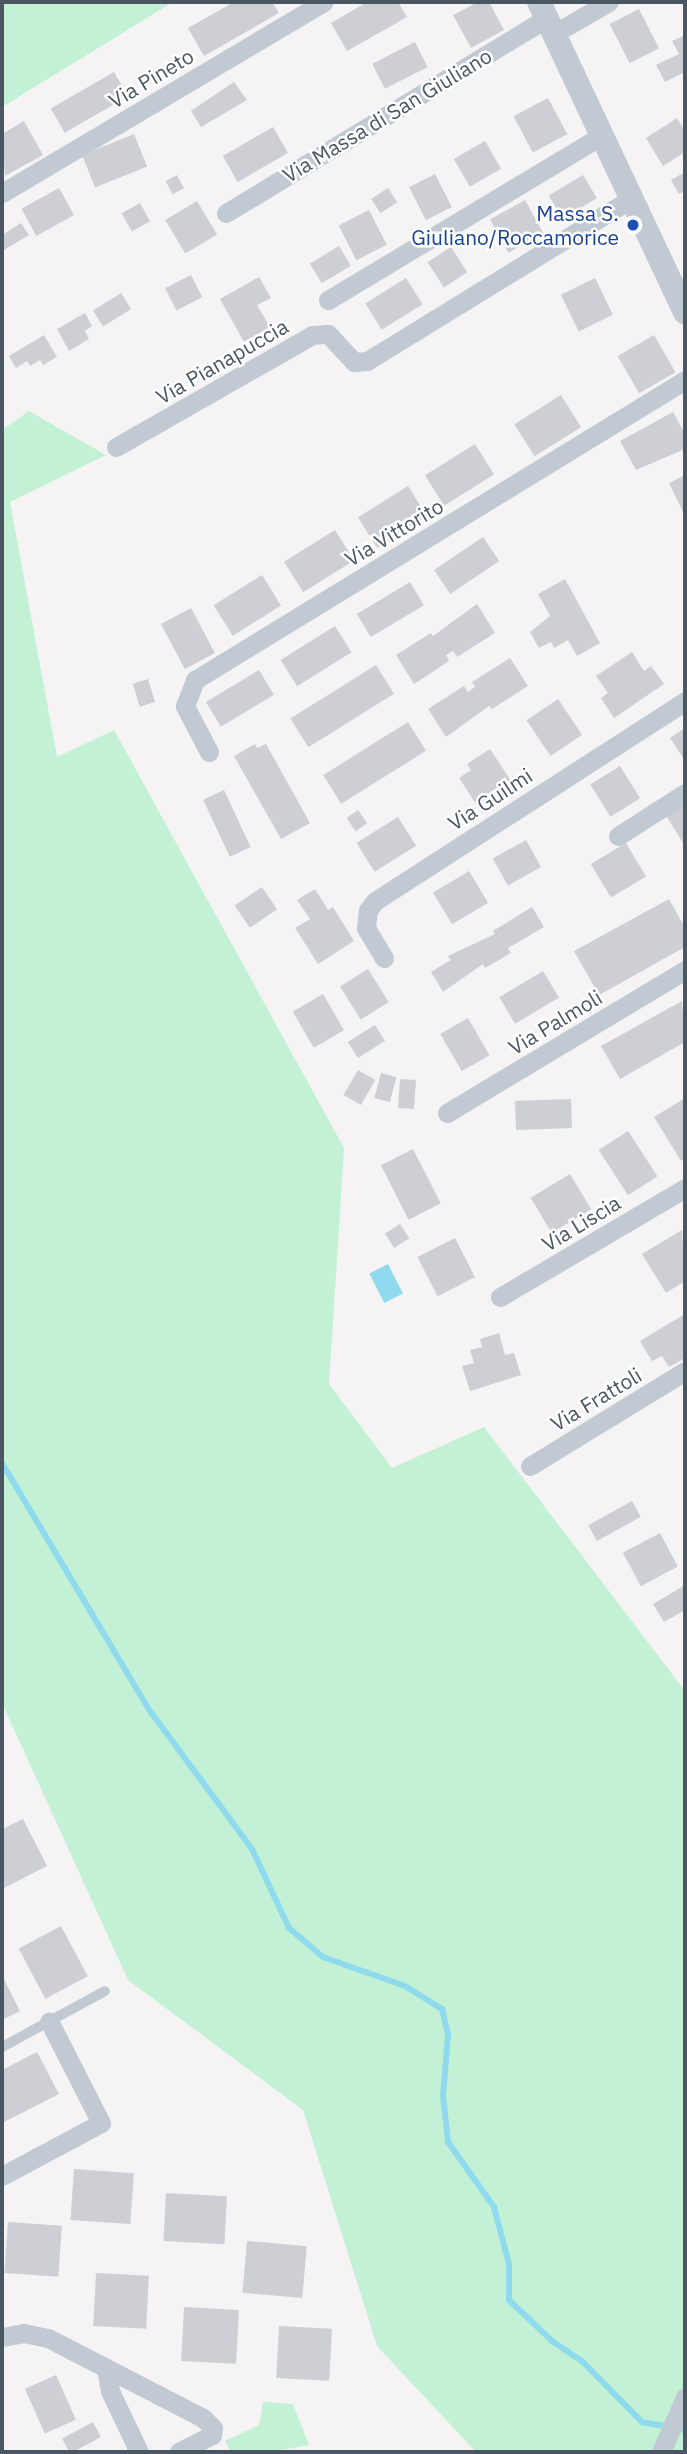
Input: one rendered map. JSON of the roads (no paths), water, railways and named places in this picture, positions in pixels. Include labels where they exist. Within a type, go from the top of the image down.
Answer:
[{"type":"street","name":"Via Pineto","points":[[2,193],[324,2]]},
{"type":"street","name":"Via Massa di San Giuliano","points":[[226,213],[547,18],[609,2]]},
{"type":"street","points":[[547,18],[685,312]]},
{"type":"street","points":[[328,300],[603,135]]},
{"type":"street","name":"Via Pianapuccia","points":[[116,447],[312,335],[328,334],[350,359],[362,363],[632,198]]},
{"type":"street","name":"Via Vittorito","points":[[209,752],[185,706],[195,680],[685,380]]},
{"type":"street","name":"Via Guilmi","points":[[384,958],[366,928],[368,910],[375,901],[685,701]]},
{"type":"street","points":[[618,836],[685,793]]},
{"type":"street","name":"Via Palmoli","points":[[447,1113],[685,970]]},
{"type":"street","name":"Via Liscia","points":[[500,1297],[685,1188]]},
{"type":"street","name":"Via Frattoli","points":[[530,1466],[685,1371]]},
{"type":"street","points":[[2,2176],[102,2123],[49,2021]]},
{"type":"street","points":[[2,2337],[24,2333],[43,2336],[208,2422],[214,2431],[209,2439],[179,2452]]},
{"type":"street","points":[[106,2368],[110,2392],[139,2452]]},
{"type":"street","points":[[667,2436],[685,2397]]},
{"type":"lane","points":[[2,2047],[105,1991]]},
{"type":"water","points":[[388,1264],[403,1293],[384,1303],[369,1274]]},
{"type":"waterway","points":[[2,1463],[150,1711],[252,1849],[289,1928],[323,1957],[405,1986],[442,2009],[448,2036],[443,2095],[448,2142],[494,2207],[509,2264],[509,2300],[552,2341],[582,2361],[642,2422],[685,2430]]},
{"type":"place","name":"Massa S. Giuliano/Roccamorice","points":[[633,225]]}]
